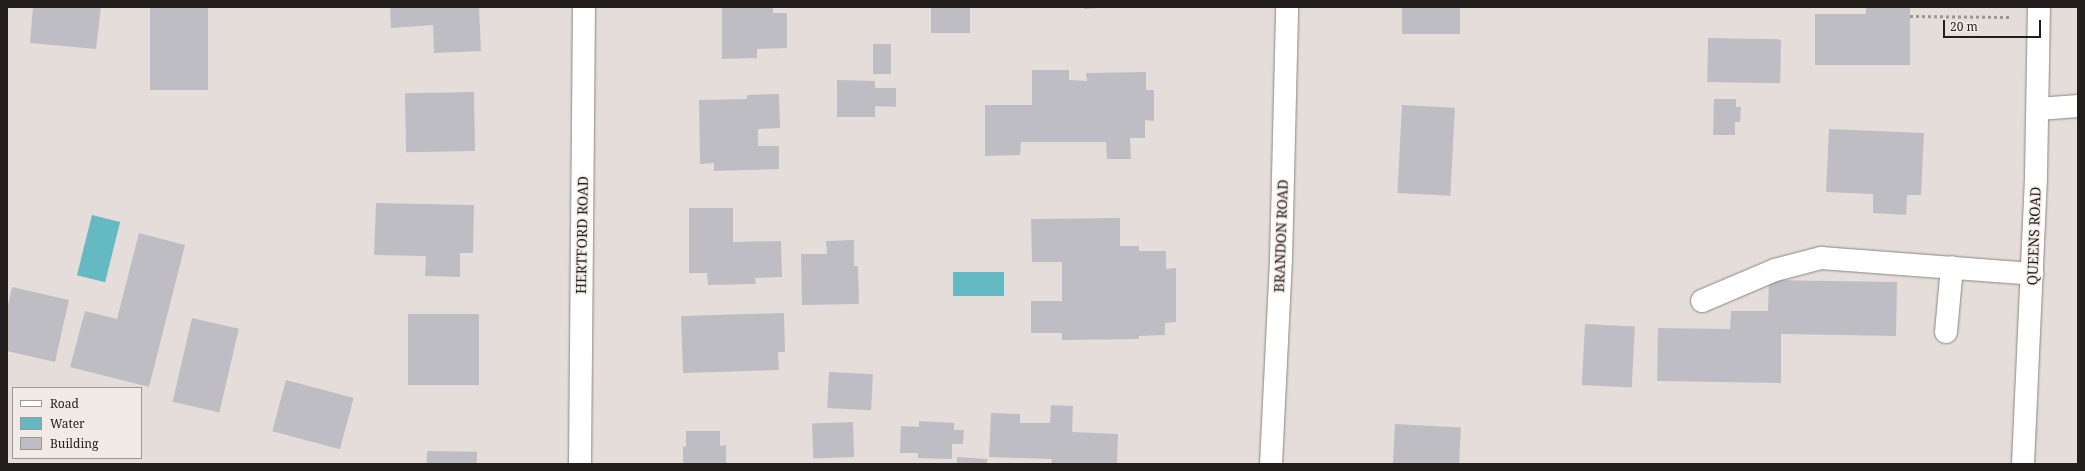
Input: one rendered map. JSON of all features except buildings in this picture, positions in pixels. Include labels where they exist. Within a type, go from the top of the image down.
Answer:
[{"type":"street","name":"HERTFORD ROAD","points":[[580,464],[584,7]]},
{"type":"street","name":"BRANDON ROAD","points":[[1271,464],[1281,259],[1287,7]]},
{"type":"street","name":"QUEENS ROAD","points":[[2023,464],[2038,109],[2039,7]]},
{"type":"street","points":[[2038,109],[2078,106]]},
{"type":"street","points":[[1702,301],[1775,270],[1821,258],[2032,274]]},
{"type":"street","points":[[1946,332],[1952,267]]},
{"type":"path","points":[[1910,16],[2014,17]]},
{"type":"water","points":[[92,215],[120,222],[105,282],[77,275]]},
{"type":"water","points":[[953,272],[1004,272],[1004,296],[953,296]]}]
